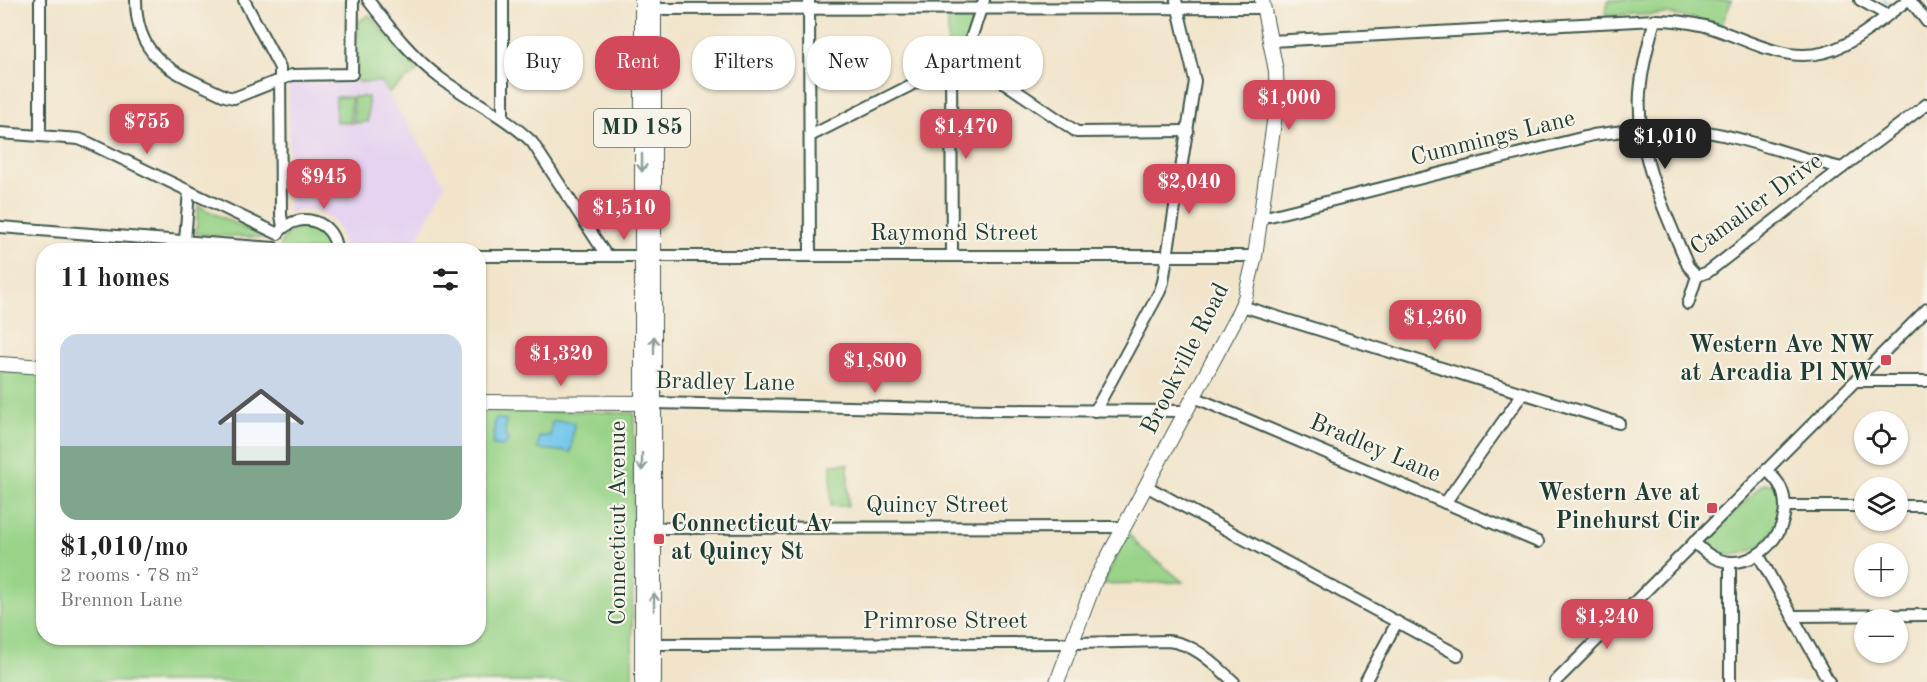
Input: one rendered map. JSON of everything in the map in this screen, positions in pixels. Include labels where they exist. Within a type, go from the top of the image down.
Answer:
[{"type":"main road","name":"Connecticut Avenue","points":[[642,682],[648,644],[648,4]]},
{"type":"main road","name":"Brookville Road","points":[[1057,682],[1091,590],[1242,306],[1250,281],[1262,216],[1277,101],[1276,71],[1263,4]]},
{"type":"main road","points":[[0,364],[36,366]]},
{"type":"main road","name":"Bradley Lane","points":[[486,402],[648,403]]},
{"type":"main road","name":"Connecticut Avenue","points":[[648,644],[654,682]]},
{"type":"street","points":[[40,0],[40,136]]},
{"type":"street","points":[[136,0],[136,15],[142,38],[156,57],[172,71],[230,97],[241,96],[292,75],[352,74],[353,0]]},
{"type":"street","points":[[244,0],[280,68],[281,231],[276,243]]},
{"type":"street","points":[[503,0],[503,118]]},
{"type":"street","points":[[1860,0],[1887,15]]},
{"type":"street","points":[[1271,41],[1655,20],[1677,21],[1706,27],[1774,52],[1797,55],[1824,53],[1843,45],[1861,36],[1909,0],[1927,22]]},
{"type":"street","points":[[353,16],[370,3],[413,55],[440,78],[522,132],[537,149],[606,255]]},
{"type":"street","points":[[648,4],[1263,4]]},
{"type":"street","points":[[809,4],[810,255]]},
{"type":"street","points":[[972,36],[983,4]]},
{"type":"street","points":[[1095,411],[1160,291],[1168,255],[1195,81],[1177,4]]},
{"type":"street","points":[[1655,20],[1642,73],[1640,96],[1642,129],[1653,181],[1688,266],[1697,276],[1688,304]]},
{"type":"street","points":[[810,136],[903,89]]},
{"type":"street","points":[[951,90],[952,255]]},
{"type":"street","points":[[1015,90],[1077,132],[1188,131]]},
{"type":"street","points":[[1842,168],[1927,104]]},
{"type":"street","name":"Cummings Lane","points":[[1262,216],[1291,211],[1593,135],[1642,129],[1683,129],[1730,136],[1842,168]]},
{"type":"street","points":[[0,133],[79,140],[89,143],[189,191],[281,231]]},
{"type":"street","name":"Camalier Drive","points":[[1697,276],[1708,272],[1842,168]]},
{"type":"street","points":[[185,241],[189,191]]},
{"type":"street","points":[[281,231],[291,222],[301,219],[310,220],[320,223],[327,229],[334,243]]},
{"type":"street","points":[[0,227],[207,243]]},
{"type":"street","name":"Raymond Street","points":[[486,256],[1255,256]]},
{"type":"street","points":[[1242,306],[1619,423]]},
{"type":"street","points":[[1555,682],[1927,309]]},
{"type":"street","points":[[1856,381],[1927,381]]},
{"type":"street","points":[[1445,503],[1523,393]]},
{"type":"street","name":"Bradley Lane","points":[[1194,397],[1538,542]]},
{"type":"street","name":"Bradley Lane","points":[[648,403],[1186,411]]},
{"type":"street","points":[[1694,542],[1708,555],[1730,562],[1745,560],[1766,549],[1776,536],[1784,518],[1786,506],[1781,488],[1766,470]]},
{"type":"street","points":[[1146,486],[1458,655]]},
{"type":"street","points":[[1786,506],[1854,506]]},
{"type":"street","points":[[1908,506],[1927,506]]},
{"type":"street","name":"Quincy Street","points":[[648,528],[1123,527]]},
{"type":"street","points":[[1758,554],[1829,682]]},
{"type":"street","points":[[1730,562],[1730,682]]},
{"type":"street","points":[[1792,616],[1927,615]]},
{"type":"street","points":[[1365,682],[1397,622]]},
{"type":"street","name":"Primrose Street","points":[[648,644],[1177,642],[1194,648],[1234,682]]},
{"type":"shaded area","points":[[381,82],[445,184],[416,243],[342,243],[340,231],[334,222],[319,211],[301,209],[289,213],[289,83]]},
{"type":"green space","points":[[1608,0],[1732,0],[1721,26],[1665,14],[1605,16]]},
{"type":"green space","points":[[948,14],[970,14],[975,19],[969,36],[948,36]]},
{"type":"green space","points":[[369,15],[418,71],[388,93],[381,82],[357,82],[358,22]]},
{"type":"green space","points":[[336,97],[351,97],[351,123],[336,122]]},
{"type":"green space","points":[[353,97],[368,97],[368,122],[354,123]]},
{"type":"green space","points":[[198,206],[265,238],[196,234]]},
{"type":"green space","points":[[302,226],[313,228],[321,232],[328,243],[282,243],[286,234]]},
{"type":"green space","points":[[0,371],[36,374],[36,645],[486,645],[486,409],[634,413],[632,682],[0,682]]},
{"type":"green space","points":[[831,464],[848,464],[848,506],[831,506]]},
{"type":"green space","points":[[1767,483],[1776,488],[1779,503],[1779,512],[1771,534],[1754,549],[1744,553],[1721,554],[1710,550],[1708,542],[1710,536],[1762,485]]},
{"type":"green space","points":[[1129,534],[1139,546],[1183,582],[1103,584]]},
{"type":"water","points":[[495,419],[506,420],[505,434],[508,441],[504,446],[493,445]]},
{"type":"water","points":[[552,421],[574,422],[571,452],[538,449],[539,436],[550,436]]},
{"type":"waterway","points":[[1884,0],[1888,3]]},
{"type":"place","name":"Western Ave NW at Arcadia Pl NW","points":[[1886,360]]},
{"type":"place","name":"Western Ave at Pinehurst Cir","points":[[1712,508]]},
{"type":"place","name":"Connecticut Av at Quincy St","points":[[659,539]]}]
